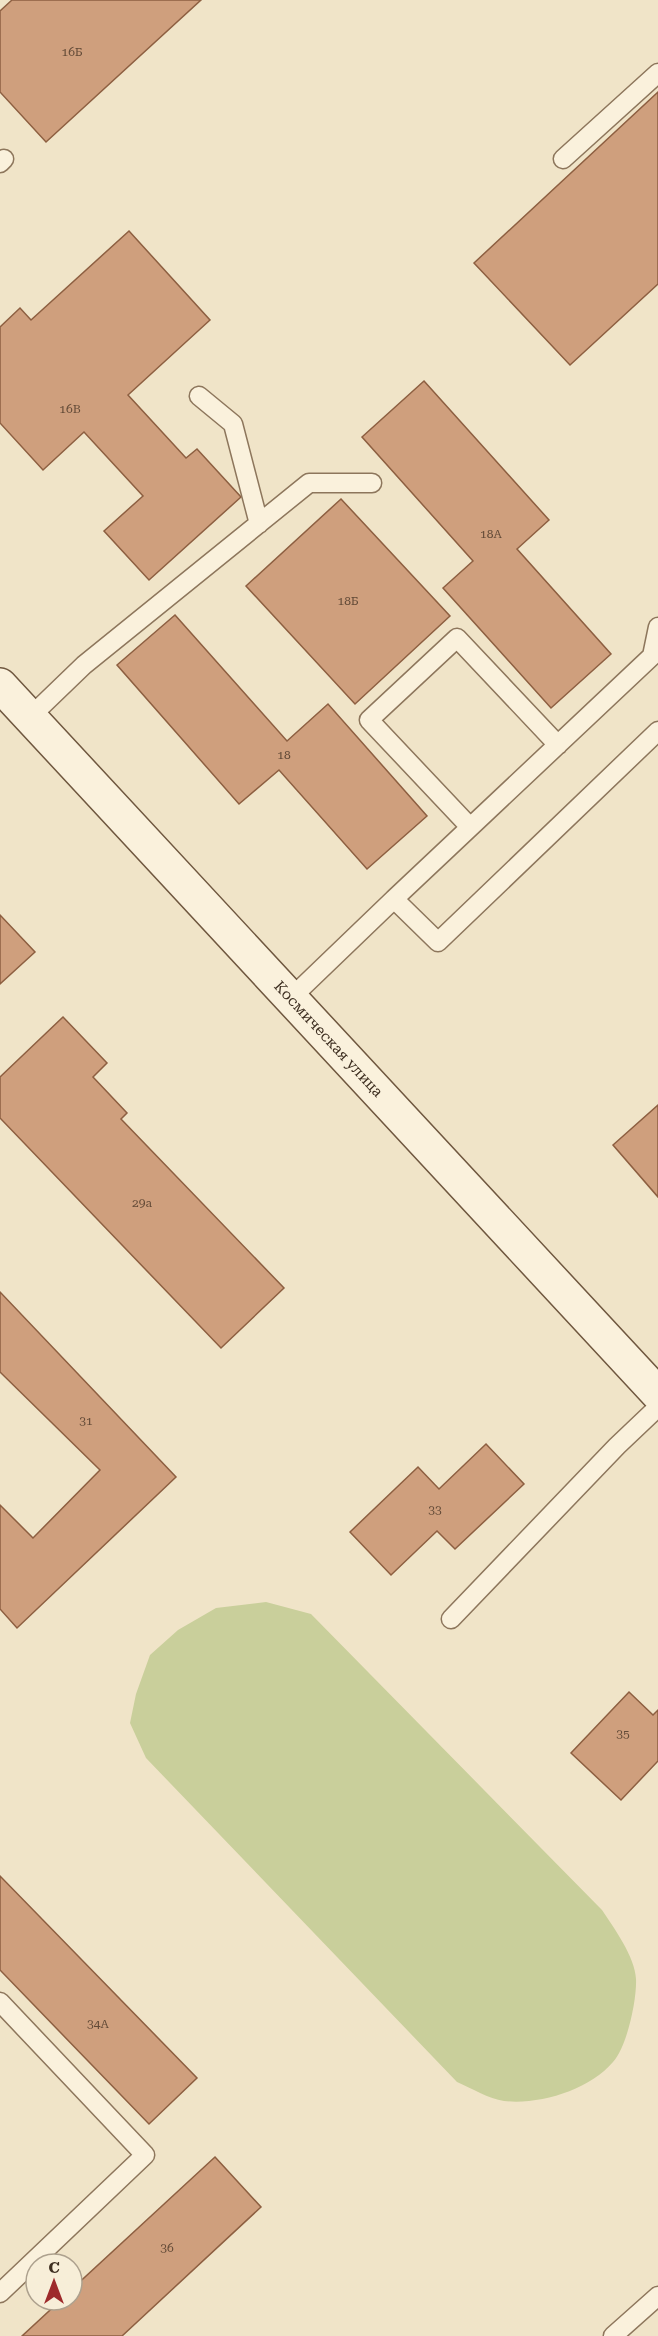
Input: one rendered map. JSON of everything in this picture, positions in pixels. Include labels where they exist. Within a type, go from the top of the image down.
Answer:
[{"type":"main road","name":"Космическая улица","points":[[0,686],[658,1394]]},
{"type":"lane","points":[[563,159],[658,74]]},
{"type":"lane","points":[[199,396],[233,424],[259,524]]},
{"type":"lane","points":[[29,718],[84,665],[309,483],[372,483]]},
{"type":"lane","points":[[291,998],[652,656],[658,627]]},
{"type":"lane","points":[[470,827],[369,720],[457,638],[558,745]]},
{"type":"lane","points":[[394,898],[438,942],[658,731]]},
{"type":"lane","points":[[451,1619],[617,1446],[658,1407]]},
{"type":"lane","points":[[0,2002],[145,2155],[0,2293]]},
{"type":"lane","points":[[613,2336],[658,2296]]},
{"type":"green space","points":[[266,1602],[311,1614],[602,1910],[628,1952],[636,1979],[633,2010],[623,2046],[613,2062],[603,2072],[563,2094],[533,2101],[504,2101],[492,2098],[457,2082],[146,1758],[130,1723],[136,1694],[150,1655],[178,1630],[216,1608]]},
{"type":"building","points":[[12,0],[201,0],[46,142],[0,92],[0,11]]},
{"type":"building","points":[[658,92],[658,284],[570,365],[474,263]]},
{"type":"building","points":[[129,231],[210,320],[128,395],[186,458],[197,449],[241,497],[149,580],[104,531],[143,496],[84,432],[43,470],[0,423],[0,327],[20,308],[31,320]]},
{"type":"building","points":[[424,381],[549,520],[517,549],[611,654],[551,708],[443,588],[473,561],[362,437]]},
{"type":"building","points":[[341,499],[450,616],[355,704],[246,586]]},
{"type":"building","points":[[175,615],[287,741],[328,704],[427,816],[367,869],[279,770],[239,804],[117,665]]},
{"type":"building","points":[[0,915],[35,952],[0,984]]},
{"type":"building","points":[[63,1017],[107,1063],[93,1077],[127,1113],[121,1119],[284,1288],[221,1348],[0,1118],[0,1077]]},
{"type":"building","points":[[658,1105],[658,1197],[613,1145]]},
{"type":"building","points":[[0,1292],[176,1477],[17,1628],[0,1609],[0,1505],[33,1538],[100,1470],[0,1372]]},
{"type":"building","points":[[486,1444],[524,1484],[455,1549],[437,1531],[391,1575],[350,1532],[418,1467],[439,1489]]},
{"type":"building","points":[[629,1692],[653,1715],[658,1710],[658,1761],[621,1800],[571,1753]]},
{"type":"building","points":[[0,1876],[197,2078],[149,2124],[0,1970]]},
{"type":"building","points":[[215,2157],[261,2207],[122,2336],[22,2336],[48,2312],[84,2312],[84,2278]]}]
